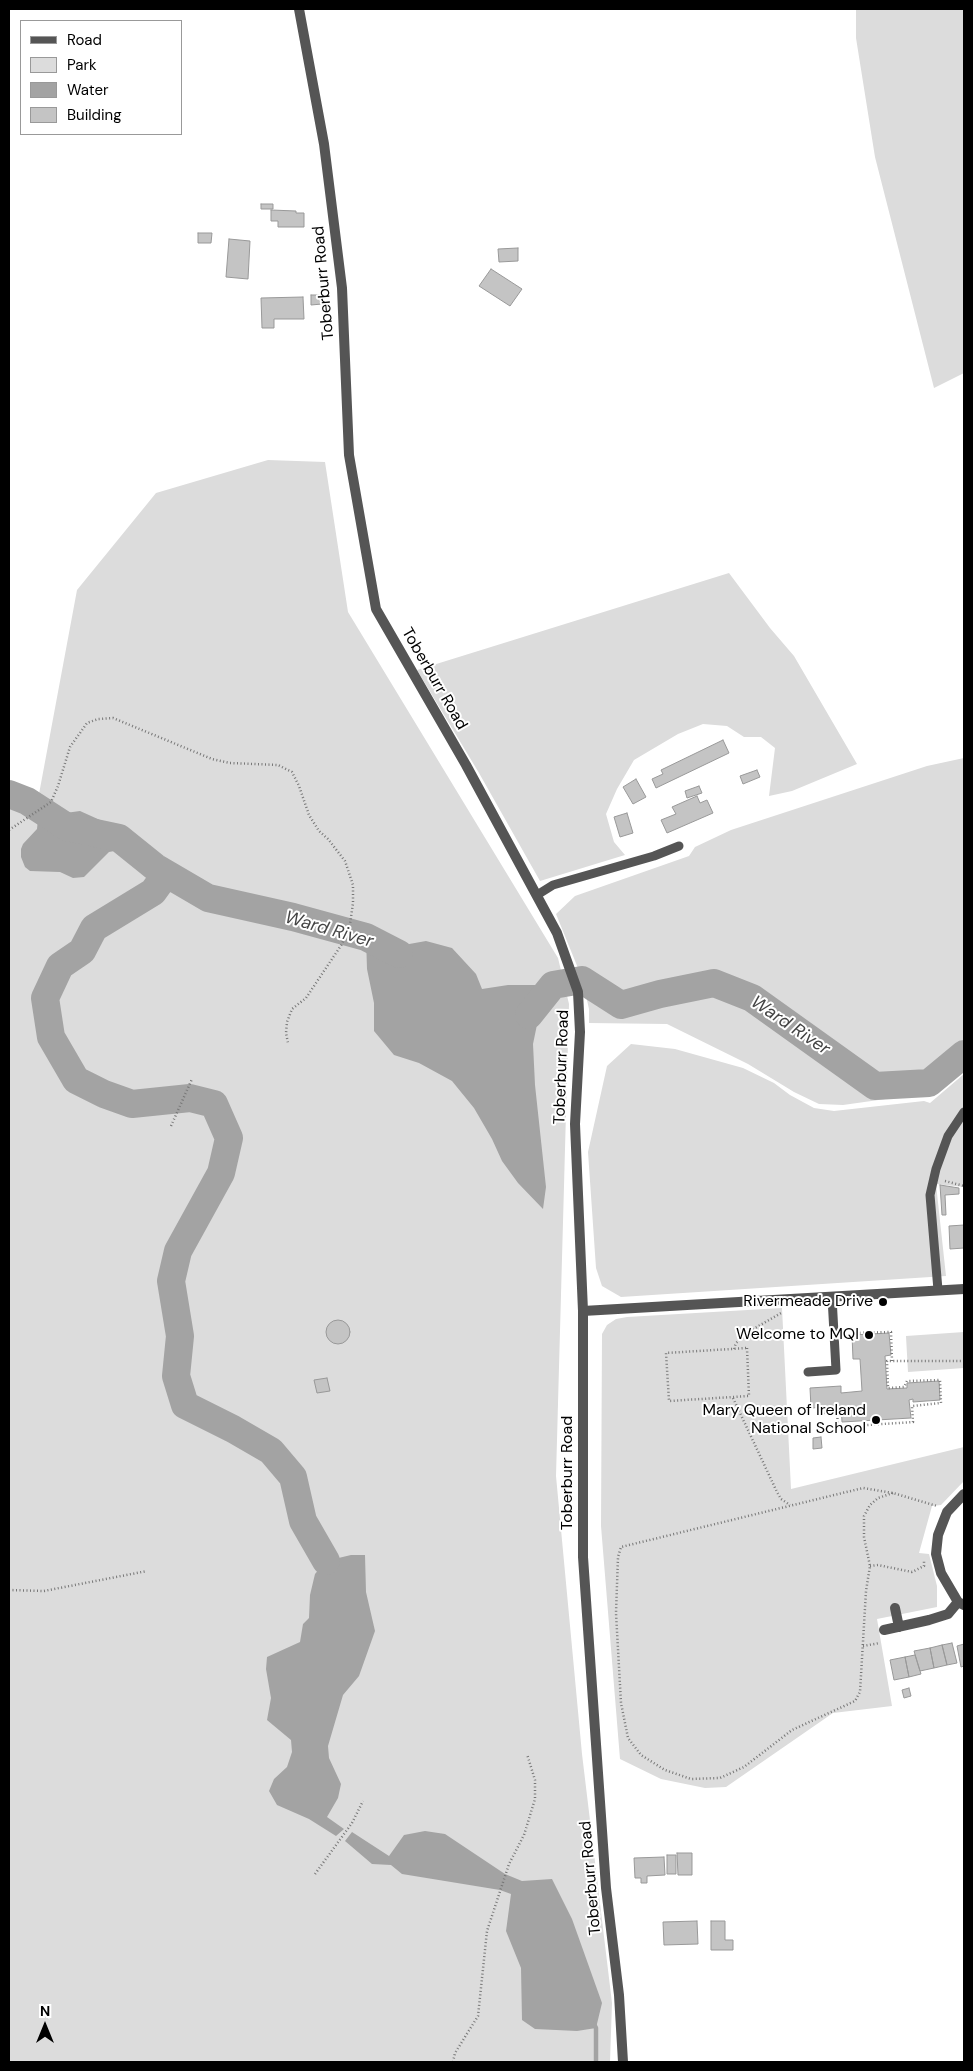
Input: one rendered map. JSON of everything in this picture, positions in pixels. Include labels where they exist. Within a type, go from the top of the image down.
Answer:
[{"type":"street","name":"Toberburr Road","points":[[299,9],[324,144],[342,288],[349,455],[376,609],[466,765],[537,895],[563,948],[578,992],[580,1032],[575,1124],[583,1311],[583,1557],[606,1888],[619,1995],[623,2062]]},
{"type":"street","points":[[583,1311],[964,1289]]},
{"type":"street","points":[[884,1630],[948,1614],[961,1603],[941,1573],[936,1554],[938,1534],[948,1512],[964,1494]]},
{"type":"street","points":[[896,1608],[899,1626]]},
{"type":"lane","points":[[537,895],[553,885],[654,856],[679,846]]},
{"type":"lane","points":[[938,1290],[930,1195],[948,1136],[964,1112]]},
{"type":"lane","points":[[808,1372],[836,1370],[832,1296]]},
{"type":"path","points":[[9,830],[51,802],[70,747],[87,723],[98,719],[113,718],[212,759],[230,763],[278,765],[292,772],[299,786],[308,815],[345,861],[353,885],[353,903],[350,924],[342,944],[306,998],[292,1009],[287,1022],[288,1043]]},
{"type":"path","points":[[171,1126],[192,1079]]},
{"type":"path","points":[[934,1178],[964,1186]]},
{"type":"path","points":[[734,1349],[736,1343],[750,1330],[778,1316],[782,1312]]},
{"type":"path","points":[[856,1333],[891,1332],[892,1362]]},
{"type":"path","points":[[747,1348],[749,1396],[668,1401],[666,1353],[734,1349],[747,1348]]},
{"type":"path","points":[[838,1411],[838,1427],[913,1422],[912,1406],[941,1403],[940,1380],[907,1381],[904,1388],[888,1388],[887,1361],[964,1361]]},
{"type":"path","points":[[732,1397],[777,1492],[790,1505]]},
{"type":"path","points":[[892,1493],[878,1498],[864,1516],[864,1537],[870,1566],[860,1692],[855,1701],[792,1730],[744,1767],[720,1778],[691,1779],[664,1770],[641,1755],[628,1738],[621,1703],[616,1621],[618,1557],[621,1547],[863,1488],[892,1493],[937,1506],[948,1512]]},
{"type":"path","points":[[870,1566],[878,1565],[912,1572],[924,1566],[924,1554]]},
{"type":"path","points":[[9,1590],[44,1592],[147,1572]]},
{"type":"path","points":[[863,1646],[880,1643]]},
{"type":"path","points":[[452,2062],[454,2053],[478,2016],[487,1931],[506,1870],[524,1835],[535,1799],[535,1780],[527,1754]]},
{"type":"path","points":[[315,1874],[352,1823],[363,1801]]},
{"type":"green space","points":[[856,9],[964,9],[964,373],[934,388],[875,157],[856,38]]},
{"type":"green space","points":[[268,460],[325,462],[348,612],[558,958],[569,1004],[556,1476],[582,1754],[612,2003],[610,2062],[9,2062],[9,785],[39,794],[77,590],[156,493]]},
{"type":"green space","points":[[729,573],[770,628],[794,656],[857,764],[792,791],[769,796],[775,748],[761,737],[744,737],[727,726],[703,724],[678,734],[634,760],[617,789],[606,814],[614,842],[625,855],[540,881],[479,773],[417,670]]},
{"type":"green space","points":[[964,758],[964,1049],[931,1076],[922,1080],[921,1094],[843,1105],[819,1104],[794,1092],[748,1064],[667,1024],[589,1023],[589,1009],[582,978],[556,914],[575,896],[689,856],[695,847],[731,830],[927,766]]},
{"type":"green space","points":[[631,1044],[675,1049],[743,1068],[774,1083],[790,1095],[814,1108],[834,1111],[924,1101],[930,1103],[964,1074],[964,1187],[936,1184],[946,1276],[621,1297],[602,1286],[596,1268],[588,1152],[607,1066]]},
{"type":"green space","points":[[782,1308],[791,1489],[964,1447],[964,1481],[941,1505],[932,1506],[919,1553],[929,1554],[937,1586],[937,1607],[877,1619],[892,1706],[833,1713],[726,1787],[705,1788],[661,1779],[620,1759],[601,1526],[602,1334],[607,1325],[616,1319],[627,1317]]},
{"type":"green space","points":[[964,1332],[964,1368],[908,1372],[906,1336]]},
{"type":"water","points":[[47,807],[58,814],[80,811],[120,827],[141,845],[130,859],[120,850],[109,852],[84,877],[73,878],[60,872],[30,871],[25,867],[21,857],[21,849],[23,844],[37,829],[38,819],[35,816]]},
{"type":"water","points":[[366,937],[398,946],[426,941],[452,948],[476,974],[482,989],[508,985],[553,985],[539,1015],[533,1044],[535,1085],[546,1187],[543,1209],[518,1183],[502,1161],[474,1108],[452,1081],[419,1063],[394,1055],[374,1031],[374,1003],[367,969]]},
{"type":"water","points":[[351,1555],[365,1555],[366,1592],[375,1631],[359,1676],[343,1695],[328,1746],[329,1758],[341,1784],[338,1798],[327,1817],[344,1829],[336,1836],[309,1819],[277,1805],[269,1791],[274,1779],[287,1767],[292,1752],[291,1740],[267,1720],[271,1698],[266,1669],[267,1657],[300,1642],[303,1624],[309,1618],[310,1595],[315,1574],[326,1561]]},
{"type":"water","points":[[425,1831],[445,1834],[505,1874],[522,1881],[552,1879],[572,1919],[602,2003],[596,2028],[577,2031],[535,2029],[522,2020],[521,1968],[506,1931],[511,1894],[500,1890],[402,1874],[391,1865],[372,1864],[345,1841],[352,1832],[389,1856],[404,1835]]},
{"type":"building","points":[[261,204],[273,204],[273,209],[261,209]]},
{"type":"building","points":[[271,210],[304,213],[304,227],[278,227],[278,221],[271,221]]},
{"type":"building","points":[[198,233],[212,233],[211,243],[198,243]]},
{"type":"building","points":[[229,239],[250,241],[248,279],[226,277]]},
{"type":"building","points":[[518,248],[518,261],[499,262],[498,249]]},
{"type":"building","points":[[491,269],[522,289],[510,306],[479,286]]},
{"type":"building","points":[[311,295],[322,295],[322,304],[311,305]]},
{"type":"building","points":[[303,297],[304,319],[274,319],[274,328],[262,328],[261,298]]},
{"type":"building","points":[[723,740],[729,753],[656,788],[652,779],[663,774],[661,770]]},
{"type":"building","points":[[757,770],[760,777],[743,784],[740,776]]},
{"type":"building","points":[[636,779],[646,797],[633,804],[623,787]]},
{"type":"building","points":[[699,786],[702,793],[687,798],[685,791]]},
{"type":"building","points":[[697,796],[700,803],[707,800],[713,813],[667,833],[661,820],[676,814],[672,807]]},
{"type":"building","points":[[627,813],[633,833],[620,837],[614,817]]},
{"type":"building","points":[[940,1185],[959,1188],[959,1194],[945,1195],[946,1215],[942,1215]]},
{"type":"building","points":[[964,1225],[964,1248],[950,1249],[949,1226]]},
{"type":"building","points":[[338,1320],[343,1321],[349,1327],[349,1337],[343,1343],[338,1344],[333,1343],[327,1337],[326,1332],[327,1327],[333,1321]]},
{"type":"building","points":[[889,1333],[891,1355],[885,1356],[887,1389],[907,1388],[907,1383],[939,1381],[940,1400],[913,1402],[913,1399],[909,1400],[911,1418],[842,1422],[841,1406],[811,1408],[810,1388],[841,1386],[841,1393],[862,1391],[860,1359],[853,1359],[852,1335]]},
{"type":"building","points":[[327,1378],[330,1391],[317,1393],[314,1380]]},
{"type":"building","points":[[835,1407],[836,1413],[818,1414],[818,1408]]},
{"type":"building","points":[[821,1437],[822,1448],[813,1449],[813,1438]]},
{"type":"building","points":[[952,1643],[957,1663],[947,1665],[942,1645]]},
{"type":"building","points":[[964,1644],[964,1666],[961,1667],[957,1646]]},
{"type":"building","points":[[942,1645],[947,1665],[934,1668],[930,1648]]},
{"type":"building","points":[[930,1648],[934,1668],[920,1671],[914,1651]]},
{"type":"building","points":[[915,1655],[921,1674],[909,1677],[905,1657]]},
{"type":"building","points":[[905,1657],[909,1677],[894,1680],[890,1660]]},
{"type":"building","points":[[909,1688],[911,1696],[904,1698],[902,1690]]},
{"type":"building","points":[[677,1853],[692,1853],[692,1875],[678,1875]]},
{"type":"building","points":[[667,1855],[676,1855],[676,1874],[667,1874]]},
{"type":"building","points":[[664,1857],[665,1875],[647,1876],[647,1883],[641,1883],[641,1878],[635,1878],[634,1858]]},
{"type":"building","points":[[697,1921],[698,1944],[664,1945],[663,1922]]},
{"type":"building","points":[[711,1921],[725,1921],[725,1940],[733,1940],[733,1950],[711,1950]]},
{"type":"waterway","name":"Ward River","points":[[9,794],[27,801],[67,827],[119,838],[155,867],[208,898],[293,917],[366,937],[399,954]]},
{"type":"waterway","points":[[166,874],[153,892],[94,928],[82,951],[60,966],[45,998],[51,1037],[76,1080],[104,1094],[132,1104],[190,1098],[214,1104],[229,1138],[221,1173],[178,1251],[171,1281],[180,1336],[176,1376],[185,1405],[271,1451],[293,1477],[303,1521],[326,1561]]},
{"type":"waterway","name":"Ward River","points":[[529,1015],[553,985],[582,980],[621,1005],[660,994],[714,983],[752,998],[875,1086],[929,1083],[964,1054]]},
{"type":"waterway","points":[[594,2024],[596,2028],[596,2062]]},
{"type":"place","name":"Rivermeade Drive","points":[[883,1302]]},
{"type":"place","name":"Welcome to MQI","points":[[869,1335]]},
{"type":"place","name":"Mary Queen of Ireland National School","points":[[876,1420]]}]
